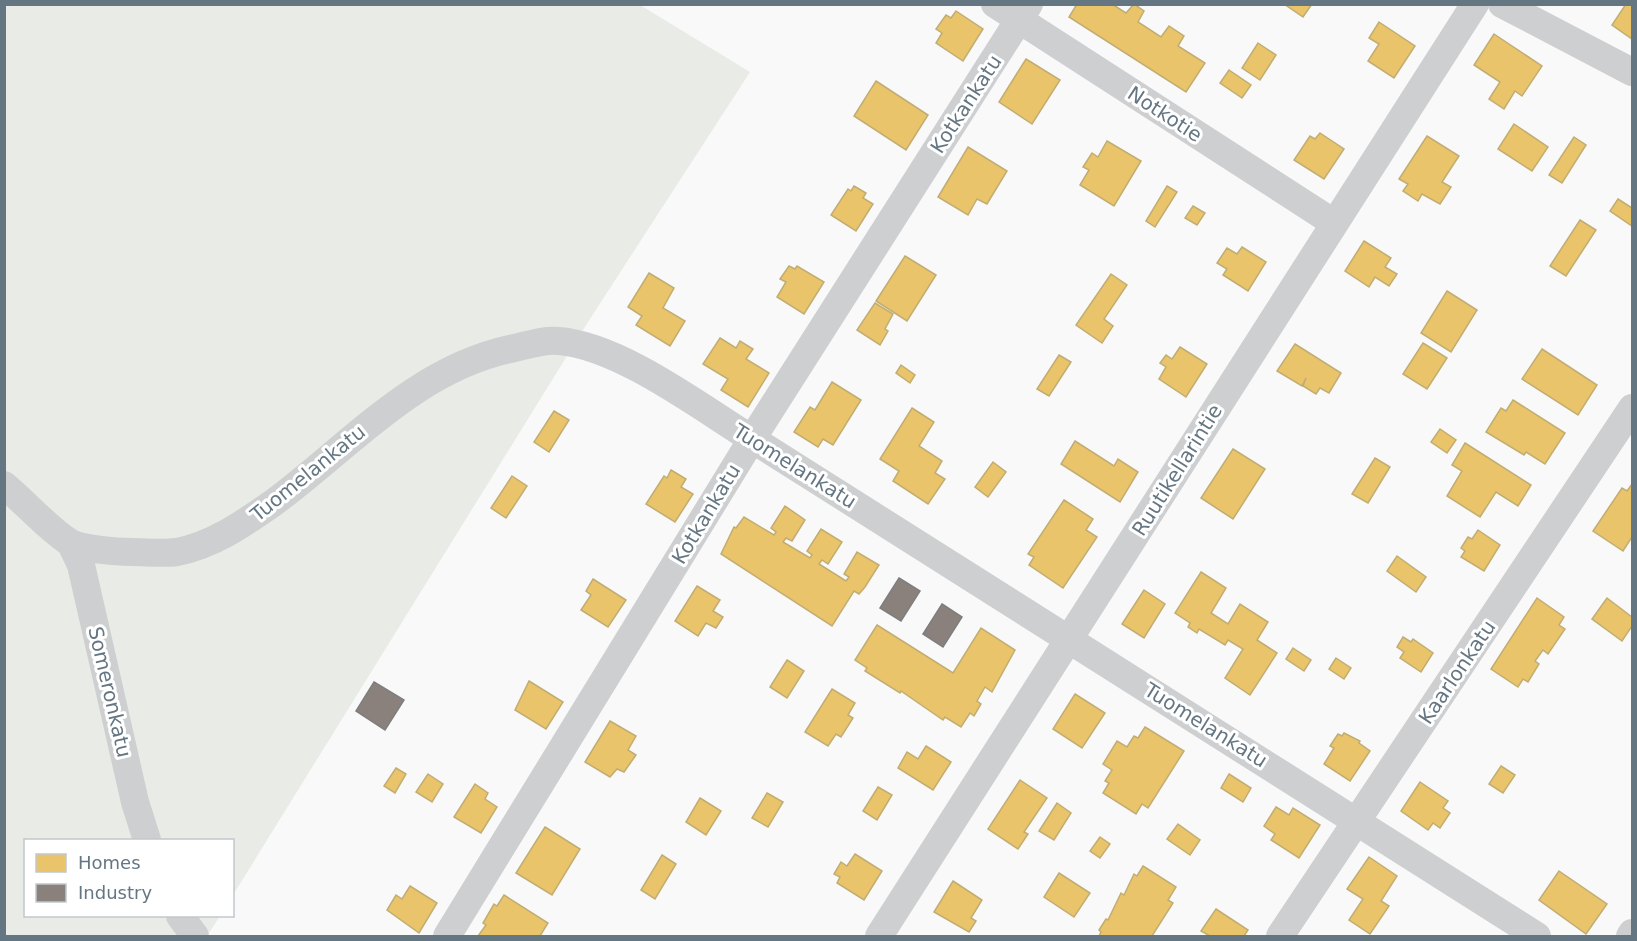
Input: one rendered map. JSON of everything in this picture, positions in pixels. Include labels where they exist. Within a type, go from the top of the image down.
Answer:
[{"type":"street","name":"Notkotie","points":[[995,4],[1024,12],[1334,223]]},
{"type":"street","name":"Ruutikellarintie","points":[[879,936],[1475,4]]},
{"type":"street","points":[[1502,4],[1632,72]]},
{"type":"street","name":"Kotkankatu","points":[[447,936],[752,439],[1024,12]]},
{"type":"street","name":"Tuomelankatu","points":[[71,544],[131,552],[176,552],[206,543],[238,528],[310,476],[380,414],[423,385],[494,353],[558,340],[594,349],[630,364],[752,439],[1537,936]]},
{"type":"street","name":"Kaarlonkatu","points":[[1280,936],[1632,408]]},
{"type":"street","points":[[4,485],[71,544]]},
{"type":"street","name":"Someronkatu","points":[[71,544],[81,565],[135,802],[147,839]]},
{"type":"street","points":[[181,917],[195,936]]},
{"type":"shaded area","points":[[5,5],[640,5],[750,72],[588,322],[234,893],[234,839],[24,839],[24,917],[219,917],[207,936],[5,936]]},
{"type":"building: Homes","points":[[1077,4],[1112,4],[1126,13],[1134,4],[1144,11],[1138,22],[1161,37],[1169,26],[1184,36],[1178,46],[1205,63],[1186,92],[1069,17]]},
{"type":"building: Homes","points":[[1284,4],[1312,4],[1303,17]]},
{"type":"building: Homes","points":[[1626,4],[1632,4],[1632,39],[1612,25]]},
{"type":"building: Homes","points":[[956,11],[983,29],[963,61],[936,43],[942,33],[936,29],[946,15],[951,18]]},
{"type":"building: Homes","points":[[1379,22],[1415,46],[1394,78],[1368,61],[1379,44],[1369,38]]},
{"type":"building: Homes","points":[[1494,34],[1542,66],[1522,96],[1515,91],[1504,109],[1489,99],[1500,82],[1474,65]]},
{"type":"building: Homes","points":[[1258,43],[1276,55],[1260,80],[1242,68]]},
{"type":"building: Homes","points":[[1026,59],[1060,80],[1032,124],[999,102]]},
{"type":"building: Homes","points":[[1229,70],[1251,85],[1242,98],[1220,83]]},
{"type":"building: Homes","points":[[876,81],[928,115],[906,150],[854,116]]},
{"type":"building: Homes","points":[[1514,124],[1548,147],[1532,171],[1498,149]]},
{"type":"building: Homes","points":[[1320,133],[1344,149],[1324,179],[1294,160],[1310,136],[1315,139]]},
{"type":"building: Homes","points":[[1427,136],[1459,156],[1442,182],[1451,187],[1440,204],[1422,194],[1418,201],[1403,191],[1408,184],[1399,179]]},
{"type":"building: Homes","points":[[1574,137],[1586,145],[1562,183],[1549,175]]},
{"type":"building: Homes","points":[[1107,141],[1141,161],[1114,206],[1080,185],[1089,170],[1083,167],[1092,153],[1098,157]]},
{"type":"building: Homes","points":[[968,147],[1007,171],[987,204],[977,199],[968,215],[938,197]]},
{"type":"building: Homes","points":[[854,186],[866,193],[863,198],[873,204],[856,231],[831,215],[848,189],[851,191]]},
{"type":"building: Homes","points":[[1167,186],[1177,192],[1155,227],[1146,221]]},
{"type":"building: Homes","points":[[1618,199],[1632,208],[1632,226],[1610,211]]},
{"type":"building: Homes","points":[[1193,206],[1205,213],[1197,225],[1185,218]]},
{"type":"building: Homes","points":[[1580,220],[1596,230],[1566,276],[1550,266]]},
{"type":"building: Homes","points":[[1364,241],[1391,258],[1385,267],[1397,274],[1389,286],[1375,277],[1369,287],[1345,271]]},
{"type":"building: Homes","points":[[1242,247],[1266,262],[1248,291],[1223,275],[1227,269],[1217,263],[1227,248],[1237,254]]},
{"type":"building: Homes","points":[[905,256],[936,275],[907,321],[876,301]]},
{"type":"building: Homes","points":[[789,266],[795,269],[797,266],[824,282],[804,314],[777,297],[786,282],[780,279]]},
{"type":"building: Homes","points":[[649,273],[674,288],[663,308],[685,321],[670,346],[636,325],[642,316],[628,307]]},
{"type":"building: Homes","points":[[1111,274],[1127,285],[1104,319],[1113,326],[1102,343],[1076,325]]},
{"type":"building: Homes","points":[[1447,291],[1477,310],[1451,352],[1421,333]]},
{"type":"building: Homes","points":[[875,303],[893,314],[885,329],[888,331],[880,345],[857,330]]},
{"type":"building: Homes","points":[[720,338],[736,348],[740,341],[753,349],[746,359],[769,373],[748,407],[721,390],[728,379],[703,364]]},
{"type":"building: Homes","points":[[1423,343],[1447,358],[1427,389],[1403,374]]},
{"type":"building: Homes","points":[[1295,344],[1341,373],[1329,393],[1320,388],[1316,394],[1303,386],[1306,378],[1302,386],[1277,371]]},
{"type":"building: Homes","points":[[1180,347],[1207,364],[1186,397],[1159,379],[1166,367],[1160,363],[1166,355],[1172,359]]},
{"type":"building: Homes","points":[[1542,349],[1597,385],[1578,415],[1522,379]]},
{"type":"building: Homes","points":[[1059,355],[1071,362],[1049,396],[1037,389]]},
{"type":"building: Homes","points":[[901,365],[915,375],[910,383],[896,373]]},
{"type":"building: Homes","points":[[832,382],[861,400],[833,445],[823,439],[818,447],[794,432],[810,407],[815,410]]},
{"type":"building: Homes","points":[[1513,400],[1565,433],[1545,464],[1526,452],[1524,455],[1486,432],[1501,408],[1506,411]]},
{"type":"building: Homes","points":[[912,408],[934,422],[919,446],[942,461],[935,473],[945,479],[928,504],[893,481],[899,471],[880,459]]},
{"type":"building: Homes","points":[[554,411],[569,420],[549,452],[534,442]]},
{"type":"building: Homes","points":[[1440,429],[1456,440],[1447,453],[1431,442]]},
{"type":"building: Homes","points":[[1075,441],[1114,466],[1118,459],[1138,472],[1120,502],[1061,464]]},
{"type":"building: Homes","points":[[1465,443],[1531,485],[1518,506],[1496,492],[1480,517],[1447,496],[1462,471],[1452,465]]},
{"type":"building: Homes","points":[[1233,449],[1265,469],[1233,519],[1201,498]]},
{"type":"building: Homes","points":[[1375,458],[1390,467],[1368,503],[1352,494]]},
{"type":"building: Homes","points":[[993,462],[1006,472],[988,497],[975,487]]},
{"type":"building: Homes","points":[[671,470],[686,479],[681,487],[693,494],[675,522],[646,504],[664,476],[667,478]]},
{"type":"building: Homes","points":[[512,476],[527,486],[506,518],[491,508]]},
{"type":"building: Homes","points":[[1632,484],[1632,537],[1623,551],[1593,531],[1622,488],[1627,491]]},
{"type":"building: Homes","points":[[1064,500],[1093,519],[1086,530],[1097,537],[1063,588],[1029,565],[1034,557],[1028,554]]},
{"type":"building: Homes","points":[[785,506],[805,520],[792,541],[786,538],[783,542],[810,558],[812,555],[807,551],[821,529],[842,542],[828,564],[822,560],[819,564],[846,581],[849,577],[844,574],[857,552],[879,565],[859,594],[854,591],[832,626],[721,554],[734,527],[736,528],[744,517],[774,535],[776,532],[771,528]]},
{"type":"building: Homes","points":[[1478,530],[1500,545],[1484,571],[1461,557],[1465,551],[1461,548],[1468,537],[1472,539]]},
{"type":"building: Homes","points":[[1397,556],[1426,577],[1416,592],[1387,571]]},
{"type":"building: Homes","points":[[1201,572],[1226,588],[1211,613],[1228,624],[1240,604],[1268,622],[1257,640],[1277,653],[1250,695],[1225,678],[1243,649],[1228,640],[1225,645],[1199,629],[1197,633],[1188,627],[1190,623],[1175,613]]},
{"type":"building: Homes","points":[[593,579],[626,600],[608,627],[581,610],[591,595],[586,591]]},
{"type":"building: Homes","points":[[697,586],[720,600],[713,611],[723,617],[716,628],[706,623],[698,636],[675,621]]},
{"type":"building: Homes","points":[[1144,590],[1165,604],[1144,638],[1122,624]]},
{"type":"building: Homes","points":[[1537,598],[1564,617],[1559,625],[1565,629],[1548,654],[1543,650],[1535,661],[1539,664],[1528,682],[1523,679],[1518,687],[1491,669]]},
{"type":"building: Homes","points":[[1607,598],[1632,617],[1632,626],[1622,641],[1592,619]]},
{"type":"building: Homes","points":[[877,625],[953,673],[981,628],[1015,650],[992,692],[985,687],[977,701],[981,704],[974,716],[970,713],[961,727],[945,717],[943,720],[901,691],[900,693],[865,671],[867,668],[855,660]]},
{"type":"building: Homes","points":[[1403,637],[1411,642],[1413,639],[1433,653],[1421,672],[1400,658],[1404,652],[1397,647]]},
{"type":"building: Homes","points":[[1293,648],[1311,660],[1304,671],[1286,659]]},
{"type":"building: Homes","points":[[1336,658],[1351,668],[1344,679],[1329,669]]},
{"type":"building: Homes","points":[[787,660],[804,671],[787,698],[770,687]]},
{"type":"building: Homes","points":[[529,681],[563,702],[546,729],[515,710]]},
{"type":"building: Homes","points":[[832,689],[855,703],[848,715],[853,718],[841,737],[836,734],[828,746],[805,732]]},
{"type":"building: Homes","points":[[1075,694],[1105,713],[1082,748],[1053,729]]},
{"type":"building: Homes","points":[[610,721],[636,736],[628,750],[636,755],[624,772],[617,769],[610,777],[585,762]]},
{"type":"building: Homes","points":[[1145,727],[1184,751],[1148,808],[1142,804],[1136,814],[1103,793],[1109,783],[1105,781],[1112,770],[1103,764],[1117,741],[1127,747],[1134,736],[1138,738]]},
{"type":"building: Homes","points":[[1344,733],[1360,741],[1359,743],[1370,751],[1350,781],[1324,764],[1334,748],[1330,746],[1338,734],[1342,736]]},
{"type":"building: Homes","points":[[926,746],[951,762],[933,790],[898,768],[907,752],[918,759]]},
{"type":"building: Homes","points":[[1501,766],[1515,775],[1503,793],[1489,784]]},
{"type":"building: Homes","points":[[396,768],[406,774],[395,793],[384,786]]},
{"type":"building: Homes","points":[[428,774],[443,784],[432,802],[416,792]]},
{"type":"building: Homes","points":[[1229,774],[1251,788],[1243,802],[1221,788]]},
{"type":"building: Homes","points":[[1020,780],[1047,798],[1024,832],[1028,834],[1018,849],[988,829]]},
{"type":"building: Homes","points":[[1420,782],[1448,801],[1443,808],[1450,813],[1440,828],[1433,823],[1428,830],[1401,811]]},
{"type":"building: Homes","points":[[475,784],[488,793],[485,799],[497,807],[481,833],[454,817]]},
{"type":"building: Homes","points":[[878,787],[892,795],[877,820],[863,811]]},
{"type":"building: Homes","points":[[767,793],[783,802],[768,827],[752,818]]},
{"type":"building: Homes","points":[[700,798],[721,811],[706,835],[686,822]]},
{"type":"building: Homes","points":[[1057,803],[1071,813],[1054,840],[1039,831]]},
{"type":"building: Homes","points":[[1276,807],[1289,815],[1293,808],[1320,825],[1299,858],[1271,840],[1275,834],[1264,826]]},
{"type":"building: Homes","points":[[1178,824],[1200,840],[1190,855],[1167,839]]},
{"type":"building: Homes","points":[[545,827],[580,849],[552,895],[516,873]]},
{"type":"building: Homes","points":[[1100,837],[1110,844],[1100,858],[1090,851]]},
{"type":"building: Homes","points":[[855,854],[882,871],[864,900],[837,883],[840,877],[834,874],[841,862],[847,866]]},
{"type":"building: Homes","points":[[662,855],[676,864],[655,899],[641,890]]},
{"type":"building: Homes","points":[[1369,857],[1397,876],[1381,901],[1389,906],[1370,934],[1349,920],[1363,899],[1347,889]]},
{"type":"building: Homes","points":[[1143,866],[1176,887],[1168,900],[1173,903],[1152,936],[1099,936],[1101,932],[1099,930],[1106,919],[1108,920],[1121,893],[1124,895],[1134,874],[1137,876]]},
{"type":"building: Homes","points":[[1559,871],[1607,904],[1586,934],[1539,900]]},
{"type":"building: Homes","points":[[1059,873],[1090,893],[1074,917],[1044,897]]},
{"type":"building: Homes","points":[[953,881],[982,900],[971,918],[976,921],[969,932],[934,912]]},
{"type":"building: Homes","points":[[410,886],[437,903],[419,933],[387,910],[396,895],[402,899]]},
{"type":"building: Homes","points":[[504,895],[548,923],[540,936],[478,936],[486,925],[483,923],[494,904],[497,906]]},
{"type":"building: Homes","points":[[1216,909],[1248,930],[1244,936],[1210,936],[1201,931]]},
{"type":"building: Industry","points":[[899,578],[920,591],[901,621],[880,608]]},
{"type":"building: Industry","points":[[942,604],[962,617],[943,647],[923,634]]},
{"type":"building: Industry","points":[[374,682],[404,700],[385,730],[356,711]]}]
